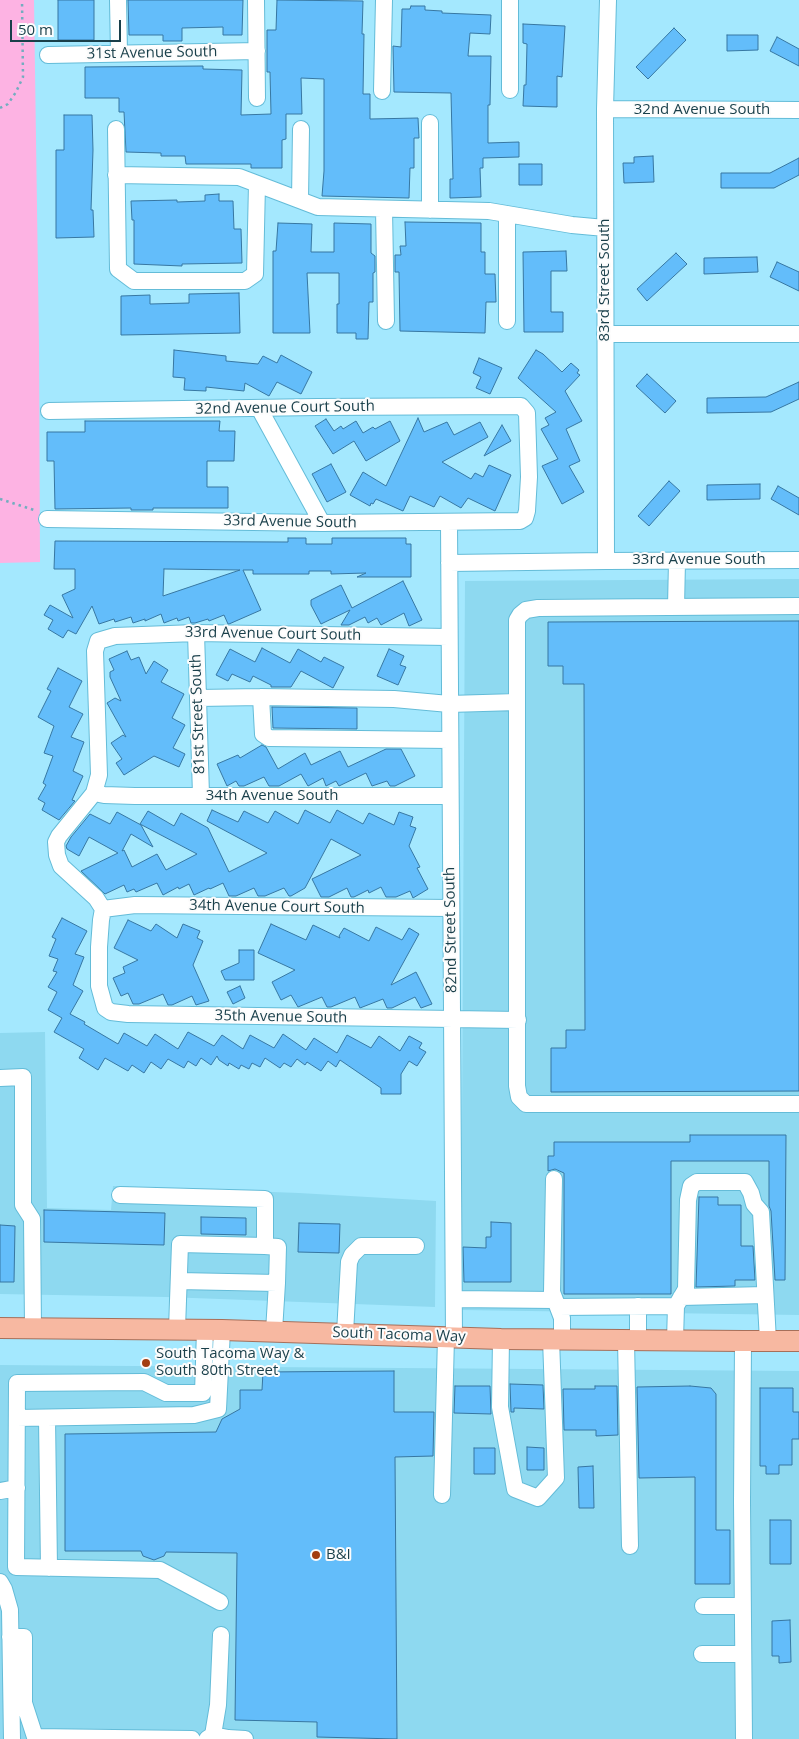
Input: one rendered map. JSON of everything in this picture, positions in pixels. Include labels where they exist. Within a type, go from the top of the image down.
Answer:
[{"type":"main road","name":"South Tacoma Way","points":[[0,1328],[177,1329],[556,1339],[799,1340]]},
{"type":"street","points":[[118,0],[119,53]]},
{"type":"street","points":[[256,0],[257,98]]},
{"type":"street","points":[[382,91],[384,0]]},
{"type":"street","points":[[510,0],[510,90]]},
{"type":"street","name":"83rd Street South","points":[[606,560],[605,109],[608,0]]},
{"type":"street","name":"31st Avenue South","points":[[48,55],[257,51]]},
{"type":"street","name":"32nd Avenue South","points":[[605,109],[799,110]]},
{"type":"street","points":[[430,123],[430,210]]},
{"type":"street","points":[[116,129],[118,269],[134,281],[246,281],[255,274],[257,184]]},
{"type":"street","points":[[300,200],[301,129]]},
{"type":"street","points":[[116,175],[239,177],[318,207],[489,211],[572,225],[605,228]]},
{"type":"street","points":[[384,208],[386,321]]},
{"type":"street","points":[[508,214],[508,321]]},
{"type":"street","points":[[605,334],[799,334]]},
{"type":"street","name":"32nd Avenue Court South","points":[[49,411],[521,406],[527,413],[529,477],[527,511]]},
{"type":"street","points":[[259,408],[322,523]]},
{"type":"street","name":"33rd Avenue South","points":[[47,519],[448,523],[520,521],[525,518],[527,511]]},
{"type":"street","name":"82nd Street South","points":[[442,1495],[450,1337],[454,1299],[448,523]]},
{"type":"street","name":"33rd Avenue South","points":[[448,563],[606,560],[799,560]]},
{"type":"street","points":[[676,607],[677,561]]},
{"type":"street","points":[[799,606],[538,608],[526,610],[517,620],[517,1086],[519,1097],[526,1104],[799,1104]]},
{"type":"street","name":"33rd Avenue Court South","points":[[94,792],[99,775],[95,651],[98,641],[115,636],[196,632],[448,637]]},
{"type":"street","name":"81st Street South","points":[[196,632],[201,795]]},
{"type":"street","points":[[198,698],[394,699],[449,704],[517,702]]},
{"type":"street","points":[[261,698],[263,734],[269,738],[449,740]]},
{"type":"street","points":[[94,792],[59,836],[56,847],[61,866],[96,898],[103,909]]},
{"type":"street","name":"34th Avenue South","points":[[94,792],[104,795],[135,796],[450,796]]},
{"type":"street","name":"34th Avenue Court South","points":[[103,909],[135,905],[450,908]]},
{"type":"street","name":"35th Avenue South","points":[[103,909],[100,920],[98,986],[104,1008],[111,1012],[128,1014],[518,1020]]},
{"type":"street","points":[[0,1078],[23,1077],[23,1205],[32,1219],[33,1328]]},
{"type":"street","points":[[501,1338],[500,1407],[515,1489],[538,1498],[556,1478],[556,1339],[562,1318],[552,1292],[554,1179]]},
{"type":"street","points":[[675,1340],[681,1298],[688,1200],[691,1186],[697,1182],[745,1182],[754,1204],[761,1212],[768,1341]]},
{"type":"street","points":[[120,1195],[265,1199],[265,1246]]},
{"type":"street","points":[[177,1329],[180,1244],[278,1246],[274,1331]]},
{"type":"street","points":[[345,1333],[349,1262],[352,1255],[360,1246],[416,1246]]},
{"type":"street","points":[[179,1281],[277,1284]]},
{"type":"street","points":[[454,1299],[638,1306],[681,1298],[765,1295]]},
{"type":"street","points":[[630,1546],[632,1340],[638,1306]]},
{"type":"street","points":[[17,1418],[194,1415],[218,1409],[214,1330]]},
{"type":"street","points":[[214,1330],[203,1393],[166,1393],[144,1382],[17,1383],[16,1488],[8,1512],[16,1568],[160,1570],[220,1602]]},
{"type":"street","points":[[743,1341],[742,1606],[744,1739]]},
{"type":"street","points":[[47,1418],[49,1568]]},
{"type":"street","points":[[0,1491],[16,1488]]},
{"type":"street","points":[[0,1582],[4,1588],[17,1637],[17,1703],[12,1739]]},
{"type":"street","points":[[703,1606],[742,1606]]},
{"type":"street","points":[[221,1635],[218,1705],[210,1737],[245,1739]]},
{"type":"street","points":[[702,1654],[743,1654]]},
{"type":"street","points":[[17,1703],[35,1737],[192,1739]]},
{"type":"path","points":[[0,108],[8,104],[23,77],[22,0]]},
{"type":"path","points":[[0,499],[31,508],[47,519]]},
{"type":"shaded area","points":[[0,0],[34,0],[40,562],[0,563]]},
{"type":"shaded area","points":[[799,579],[799,1315],[461,1310],[465,581]]},
{"type":"shaded area","points":[[45,1032],[47,1208],[111,1210],[113,1186],[299,1193],[436,1201],[435,1307],[166,1297],[0,1294],[0,1033]]},
{"type":"shaded area","points":[[0,1365],[799,1371],[799,1739],[0,1739]]},
{"type":"building","points":[[58,0],[94,0],[94,40],[58,40]]},
{"type":"building","points":[[128,0],[243,0],[242,35],[223,35],[223,27],[182,28],[182,41],[163,41],[163,35],[129,35]]},
{"type":"building","points":[[277,0],[363,1],[363,94],[370,94],[370,119],[418,118],[419,138],[414,138],[414,168],[410,168],[409,198],[322,196],[324,171],[324,79],[301,78],[302,114],[286,114],[286,139],[282,140],[282,168],[251,168],[251,164],[186,164],[185,156],[161,156],[161,153],[126,152],[124,112],[119,112],[119,98],[85,98],[85,67],[203,66],[203,69],[242,70],[241,115],[271,114],[270,72],[267,72],[267,30],[276,30]]},
{"type":"building","points":[[411,6],[425,6],[425,10],[442,11],[442,13],[491,15],[490,34],[470,33],[468,56],[491,56],[488,143],[519,142],[519,157],[483,158],[483,168],[480,168],[481,197],[450,198],[450,179],[453,179],[451,93],[394,92],[393,46],[401,47],[402,9],[410,9]]},
{"type":"building","points":[[523,24],[565,26],[562,77],[557,76],[557,107],[523,106],[524,85],[526,85],[527,44],[523,43]]},
{"type":"building","points":[[674,28],[686,40],[648,79],[636,67]]},
{"type":"building","points":[[727,35],[758,35],[758,50],[727,51]]},
{"type":"building","points":[[777,37],[799,49],[799,66],[770,51]]},
{"type":"building","points":[[64,115],[92,115],[91,210],[93,210],[94,237],[56,238],[56,150],[64,150]]},
{"type":"building","points":[[653,156],[654,182],[624,183],[623,163],[634,163],[634,157]]},
{"type":"building","points":[[799,158],[799,175],[774,188],[721,188],[721,173],[770,173]]},
{"type":"building","points":[[519,164],[542,164],[542,185],[519,185]]},
{"type":"building","points":[[219,194],[219,201],[233,201],[234,229],[241,229],[242,263],[182,264],[182,266],[134,264],[134,220],[132,220],[131,201],[205,201],[205,195]]},
{"type":"building","points":[[405,222],[481,223],[481,252],[485,252],[485,274],[495,274],[496,302],[486,302],[485,333],[400,331],[399,272],[395,272],[395,255],[401,255],[400,246],[406,246]]},
{"type":"building","points":[[278,223],[312,224],[311,252],[334,252],[334,223],[371,224],[371,253],[375,256],[375,272],[373,273],[373,302],[369,302],[368,339],[356,339],[356,333],[337,333],[339,273],[307,273],[310,333],[273,333],[273,251],[276,251]]},
{"type":"building","points":[[566,251],[567,271],[551,271],[551,312],[563,312],[563,332],[524,332],[523,252]]},
{"type":"building","points":[[676,253],[687,264],[647,301],[637,289]]},
{"type":"building","points":[[757,257],[758,272],[704,274],[704,258]]},
{"type":"building","points":[[777,262],[799,272],[799,291],[770,277]]},
{"type":"building","points":[[239,293],[240,333],[121,335],[121,296],[150,295],[150,304],[189,303],[189,294]]},
{"type":"building","points":[[174,350],[226,356],[226,361],[258,364],[263,356],[277,363],[281,355],[312,372],[301,394],[277,382],[269,396],[245,383],[244,391],[206,387],[206,391],[184,390],[185,378],[173,377]]},
{"type":"building","points":[[536,350],[562,372],[571,363],[579,370],[577,373],[580,375],[565,391],[582,421],[566,429],[580,461],[569,466],[584,492],[562,504],[542,466],[558,459],[541,429],[549,425],[545,418],[556,412],[518,378]]},
{"type":"building","points":[[479,358],[502,368],[490,394],[476,388],[481,377],[473,373]]},
{"type":"building","points":[[647,374],[676,401],[665,413],[636,386]]},
{"type":"building","points":[[799,382],[799,399],[771,412],[707,413],[707,398],[766,397]]},
{"type":"building","points":[[418,418],[424,432],[447,422],[454,435],[480,422],[488,437],[442,462],[471,479],[475,473],[483,477],[489,465],[511,475],[495,511],[468,498],[461,508],[440,496],[434,507],[410,496],[403,511],[376,499],[370,506],[350,495],[363,472],[386,486]]},
{"type":"building","points":[[326,419],[334,431],[341,426],[343,429],[356,421],[363,433],[390,421],[400,441],[366,461],[354,441],[333,454],[315,426]]},
{"type":"building","points":[[85,421],[220,421],[219,431],[235,431],[234,461],[207,461],[207,487],[228,487],[228,508],[153,508],[153,510],[131,510],[131,508],[55,509],[54,461],[47,461],[47,432],[85,432]]},
{"type":"building","points":[[502,425],[511,441],[484,456]]},
{"type":"building","points":[[331,464],[346,492],[327,502],[312,474]]},
{"type":"building","points":[[669,481],[680,491],[649,526],[638,516]]},
{"type":"building","points":[[760,484],[760,499],[707,500],[707,485]]},
{"type":"building","points":[[778,486],[799,498],[799,515],[771,499]]},
{"type":"building","points":[[288,538],[306,538],[306,544],[332,544],[332,538],[406,538],[406,544],[411,544],[411,577],[357,577],[366,573],[331,574],[331,571],[309,571],[309,574],[253,574],[253,570],[243,570],[261,610],[229,624],[224,615],[209,621],[208,619],[195,623],[191,623],[189,617],[178,621],[177,618],[164,623],[161,614],[145,621],[145,619],[133,623],[131,617],[115,622],[114,619],[99,624],[92,606],[76,634],[68,630],[63,638],[48,629],[53,620],[44,615],[50,605],[73,618],[62,595],[75,589],[75,569],[54,569],[55,541],[288,542]],"holes":[[[164,569],[240,570],[163,596]]]},
{"type":"building","points":[[403,581],[422,620],[409,626],[404,613],[381,625],[377,618],[368,623],[365,617],[349,625],[341,625],[350,610],[321,624],[311,605],[311,600],[341,585],[352,608]]},
{"type":"building","points":[[799,621],[799,1091],[551,1092],[551,1048],[566,1048],[566,1030],[585,1030],[584,684],[563,684],[563,666],[548,666],[548,622]]},
{"type":"building","points":[[262,648],[290,663],[298,649],[321,662],[324,657],[344,667],[333,688],[301,671],[291,687],[271,687],[271,685],[253,676],[250,682],[232,674],[228,681],[216,675],[230,649],[255,662]]},
{"type":"building","points":[[389,649],[404,656],[400,665],[406,667],[398,685],[377,676]]},
{"type":"building","points":[[127,651],[131,660],[139,657],[146,674],[154,661],[168,670],[161,682],[184,694],[172,718],[185,725],[173,748],[185,754],[179,767],[154,756],[124,775],[116,763],[122,759],[111,743],[123,735],[126,737],[107,703],[115,698],[121,701],[110,677],[110,672],[114,670],[109,659]]},
{"type":"building","points":[[58,668],[82,681],[69,707],[83,714],[71,737],[84,742],[73,771],[83,776],[72,800],[75,801],[59,820],[42,810],[45,803],[38,799],[46,785],[43,783],[53,756],[44,753],[54,726],[38,717],[51,691],[47,689]]},
{"type":"building","points":[[272,707],[357,708],[357,729],[273,728]]},
{"type":"building","points":[[262,745],[266,747],[278,769],[305,753],[311,765],[340,751],[348,767],[386,749],[401,749],[415,776],[395,786],[390,786],[387,781],[372,786],[366,773],[339,786],[336,781],[326,786],[323,778],[308,786],[301,774],[279,786],[269,786],[264,777],[244,786],[239,786],[236,781],[227,786],[217,764],[238,755],[240,758]]},
{"type":"building","points":[[212,810],[238,822],[244,811],[268,823],[275,811],[298,824],[305,810],[330,823],[337,810],[363,824],[369,813],[394,825],[399,812],[413,817],[410,826],[416,828],[409,846],[420,867],[417,868],[428,889],[413,898],[410,891],[396,897],[386,897],[381,887],[369,893],[368,890],[354,897],[351,897],[347,888],[329,897],[321,897],[312,879],[361,855],[331,839],[305,888],[291,896],[289,896],[284,888],[265,896],[258,896],[254,888],[236,896],[229,896],[223,883],[194,895],[189,884],[179,889],[178,887],[163,895],[157,883],[136,892],[134,889],[127,892],[124,885],[105,894],[81,871],[118,853],[89,837],[79,856],[67,849],[66,846],[90,814],[110,824],[117,812],[141,825],[153,847],[131,834],[122,851],[124,850],[132,867],[157,854],[166,870],[197,854],[140,824],[148,811],[174,826],[181,813],[208,828],[229,872],[267,853],[207,821]]},
{"type":"building","points":[[62,918],[87,931],[75,954],[84,957],[73,985],[83,991],[70,1014],[118,1044],[124,1033],[147,1046],[155,1034],[178,1049],[188,1032],[214,1046],[222,1035],[243,1049],[250,1035],[274,1048],[283,1034],[306,1050],[314,1038],[337,1053],[347,1035],[371,1048],[379,1036],[400,1051],[409,1036],[422,1043],[419,1048],[426,1052],[417,1066],[409,1061],[401,1074],[401,1094],[381,1094],[381,1088],[340,1060],[336,1067],[328,1061],[321,1071],[307,1062],[305,1065],[297,1059],[291,1067],[284,1063],[280,1068],[265,1058],[260,1067],[252,1063],[249,1069],[241,1065],[239,1069],[229,1063],[228,1066],[219,1060],[217,1056],[211,1065],[201,1058],[196,1066],[188,1061],[184,1068],[168,1059],[161,1069],[151,1062],[144,1073],[132,1065],[128,1071],[105,1058],[98,1070],[79,1058],[84,1049],[54,1032],[62,1018],[48,1010],[57,992],[48,987],[57,972],[53,971],[58,959],[49,956],[56,939],[52,937]]},
{"type":"building","points":[[128,920],[151,931],[156,924],[177,938],[183,924],[200,931],[197,938],[203,941],[193,965],[209,1001],[196,1005],[192,996],[168,1005],[163,994],[139,1004],[133,1004],[128,993],[121,996],[113,978],[125,973],[123,967],[138,960],[114,948]]},
{"type":"building","points":[[271,924],[306,940],[313,925],[340,938],[339,936],[344,928],[369,941],[376,927],[402,940],[409,928],[419,934],[391,985],[416,972],[432,1004],[421,1008],[415,997],[392,1008],[387,1008],[383,999],[360,1008],[355,997],[327,1007],[322,997],[298,1007],[291,995],[281,1000],[272,982],[295,970],[258,953]]},
{"type":"building","points":[[239,950],[254,950],[254,980],[225,980],[221,971],[239,963]]},
{"type":"building","points":[[240,986],[245,998],[233,1004],[227,992]]},
{"type":"building","points":[[690,1135],[786,1135],[785,1280],[775,1280],[771,1211],[769,1206],[769,1161],[671,1161],[671,1294],[564,1294],[564,1173],[555,1169],[548,1171],[548,1156],[554,1156],[554,1142],[690,1142]]},
{"type":"building","points":[[699,1197],[718,1197],[718,1205],[741,1205],[741,1246],[753,1246],[755,1280],[735,1280],[735,1286],[696,1287]]},
{"type":"building","points":[[44,1210],[165,1213],[164,1245],[44,1242]]},
{"type":"building","points":[[201,1217],[246,1218],[246,1235],[201,1234]]},
{"type":"building","points":[[491,1222],[511,1223],[511,1282],[464,1282],[463,1247],[486,1248],[486,1237],[491,1237]]},
{"type":"building","points":[[299,1223],[340,1224],[339,1253],[298,1252]]},
{"type":"building","points":[[0,1225],[15,1226],[14,1282],[0,1282]]},
{"type":"building","name":"B&I","points":[[394,1371],[394,1412],[434,1412],[433,1456],[395,1457],[397,1739],[317,1737],[317,1722],[235,1720],[237,1553],[166,1552],[164,1556],[154,1560],[143,1556],[141,1551],[65,1551],[65,1434],[216,1432],[222,1419],[240,1409],[240,1390],[262,1390],[263,1372]]},
{"type":"building","points":[[510,1384],[543,1385],[544,1409],[514,1408],[514,1412],[511,1412]]},
{"type":"building","points":[[455,1386],[490,1386],[491,1414],[454,1413]]},
{"type":"building","points":[[595,1386],[617,1386],[618,1435],[596,1436],[596,1430],[564,1430],[563,1389],[595,1389]]},
{"type":"building","points":[[690,1386],[711,1388],[716,1394],[716,1530],[730,1530],[730,1584],[695,1584],[695,1477],[639,1478],[637,1387]]},
{"type":"building","points":[[760,1388],[793,1388],[793,1412],[799,1412],[799,1439],[792,1439],[792,1465],[779,1465],[779,1474],[766,1474],[766,1466],[760,1466]]},
{"type":"building","points":[[527,1447],[544,1448],[544,1470],[527,1470]]},
{"type":"building","points":[[474,1448],[495,1448],[495,1474],[474,1474]]},
{"type":"building","points":[[593,1466],[594,1508],[579,1508],[578,1467]]},
{"type":"building","points":[[770,1520],[791,1520],[791,1564],[770,1564]]},
{"type":"building","points":[[790,1620],[791,1662],[779,1663],[779,1656],[772,1656],[772,1621]]},
{"type":"place","name":"South Tacoma Way & South 80th Street","points":[[146,1363]]},
{"type":"place","name":"B&I","points":[[316,1555]]}]
